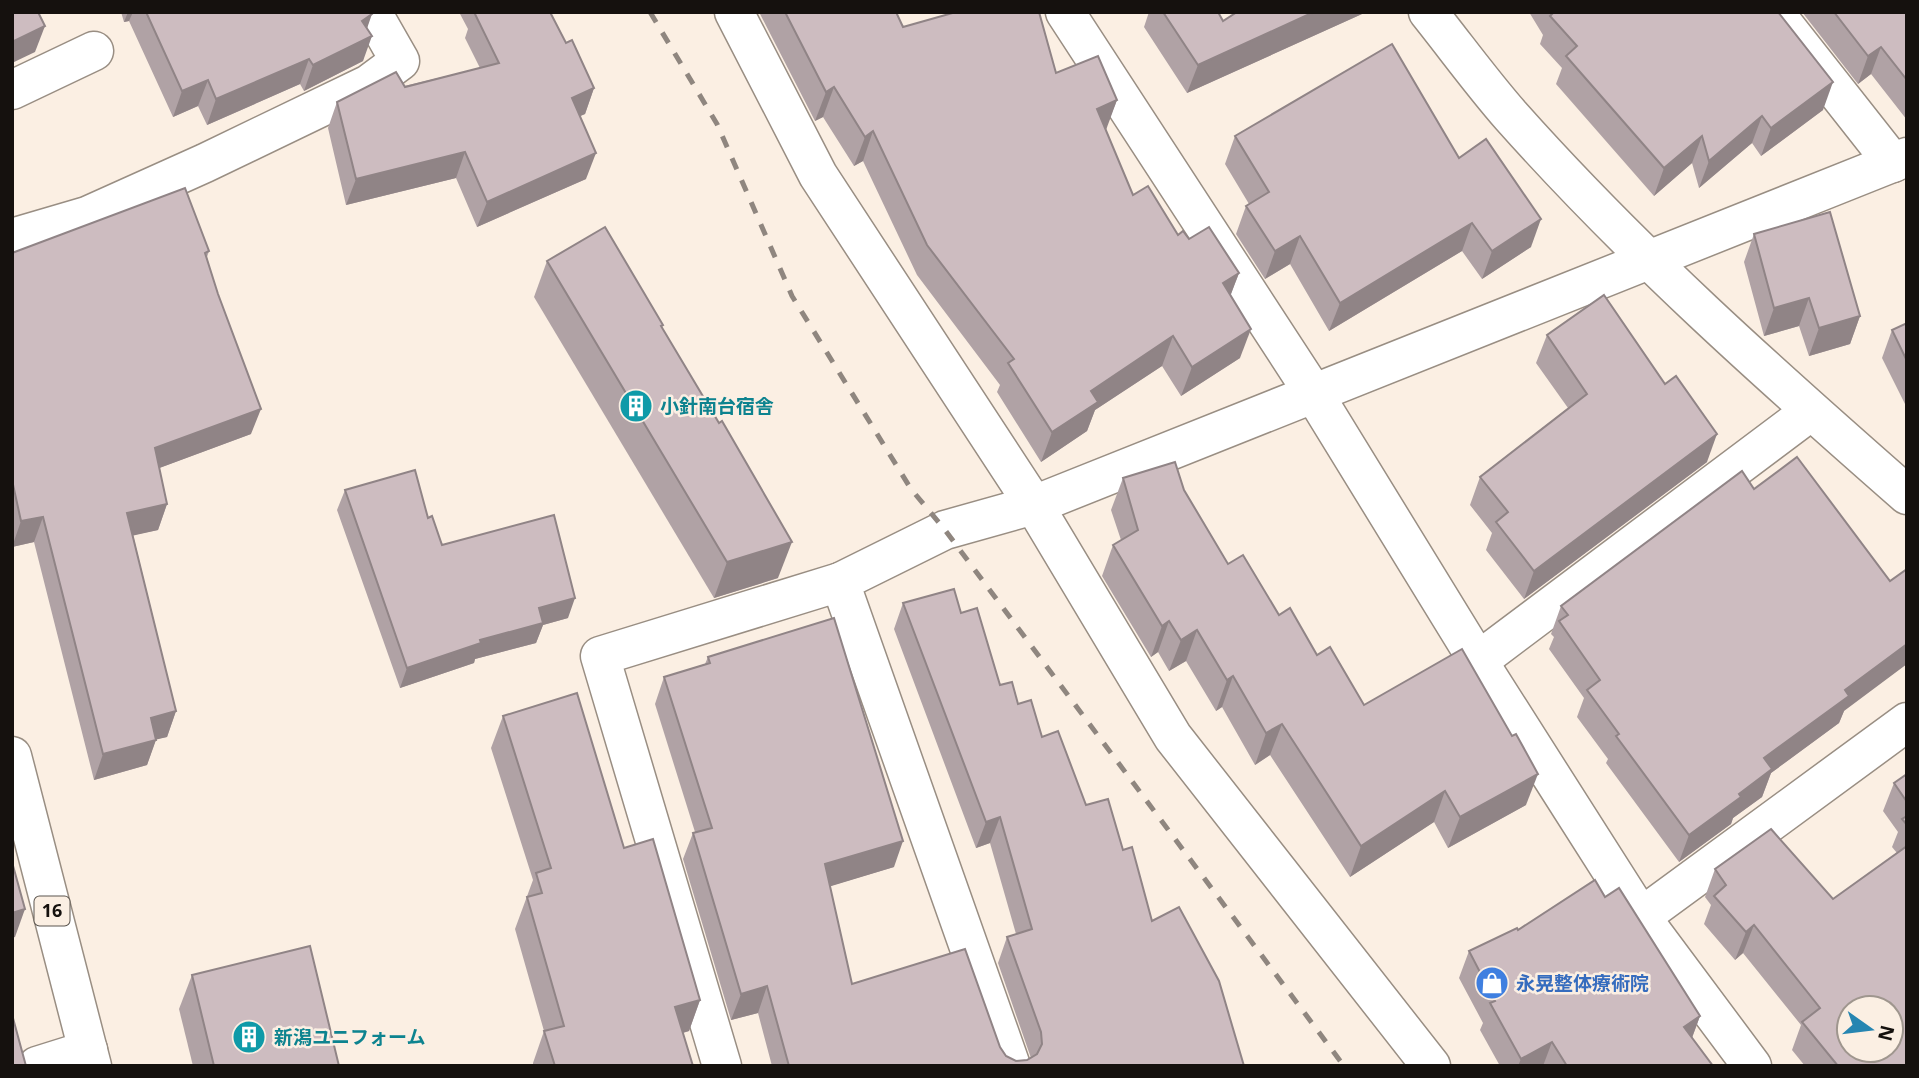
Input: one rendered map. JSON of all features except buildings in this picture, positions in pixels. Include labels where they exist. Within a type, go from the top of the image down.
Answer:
[{"type":"street","points":[[12,237],[87,216],[369,84],[400,61],[372,12]]},
{"type":"street","points":[[734,12],[818,175],[1034,505],[1173,737],[1431,1066]]},
{"type":"street","points":[[1065,12],[1314,394],[1478,661],[1641,917],[1752,1066]]},
{"type":"street","points":[[1428,12],[1511,115],[1648,260],[1743,351],[1907,495]]},
{"type":"street","points":[[722,1066],[600,656],[840,582],[945,530],[1034,505],[1900,160],[1774,12]]},
{"type":"street","points":[[12,90],[94,51]]},
{"type":"street","points":[[1478,661],[1811,411]]},
{"type":"street","points":[[840,582],[1011,1066]]},
{"type":"street","points":[[1641,917],[1907,722]]},
{"type":"street","name":"16","points":[[12,756],[90,1058]]},
{"type":"street","points":[[37,1066],[90,1058]]},
{"type":"railway","points":[[650,12],[717,124],[792,296],[911,489],[945,530],[1344,1066]]},
{"type":"place","name":"小針南台宿舎","points":[[636,406]]},
{"type":"place","name":"永晃整体療術院","points":[[1492,983]]},
{"type":"place","name":"新潟ユニフォーム","points":[[249,1037]]}]
